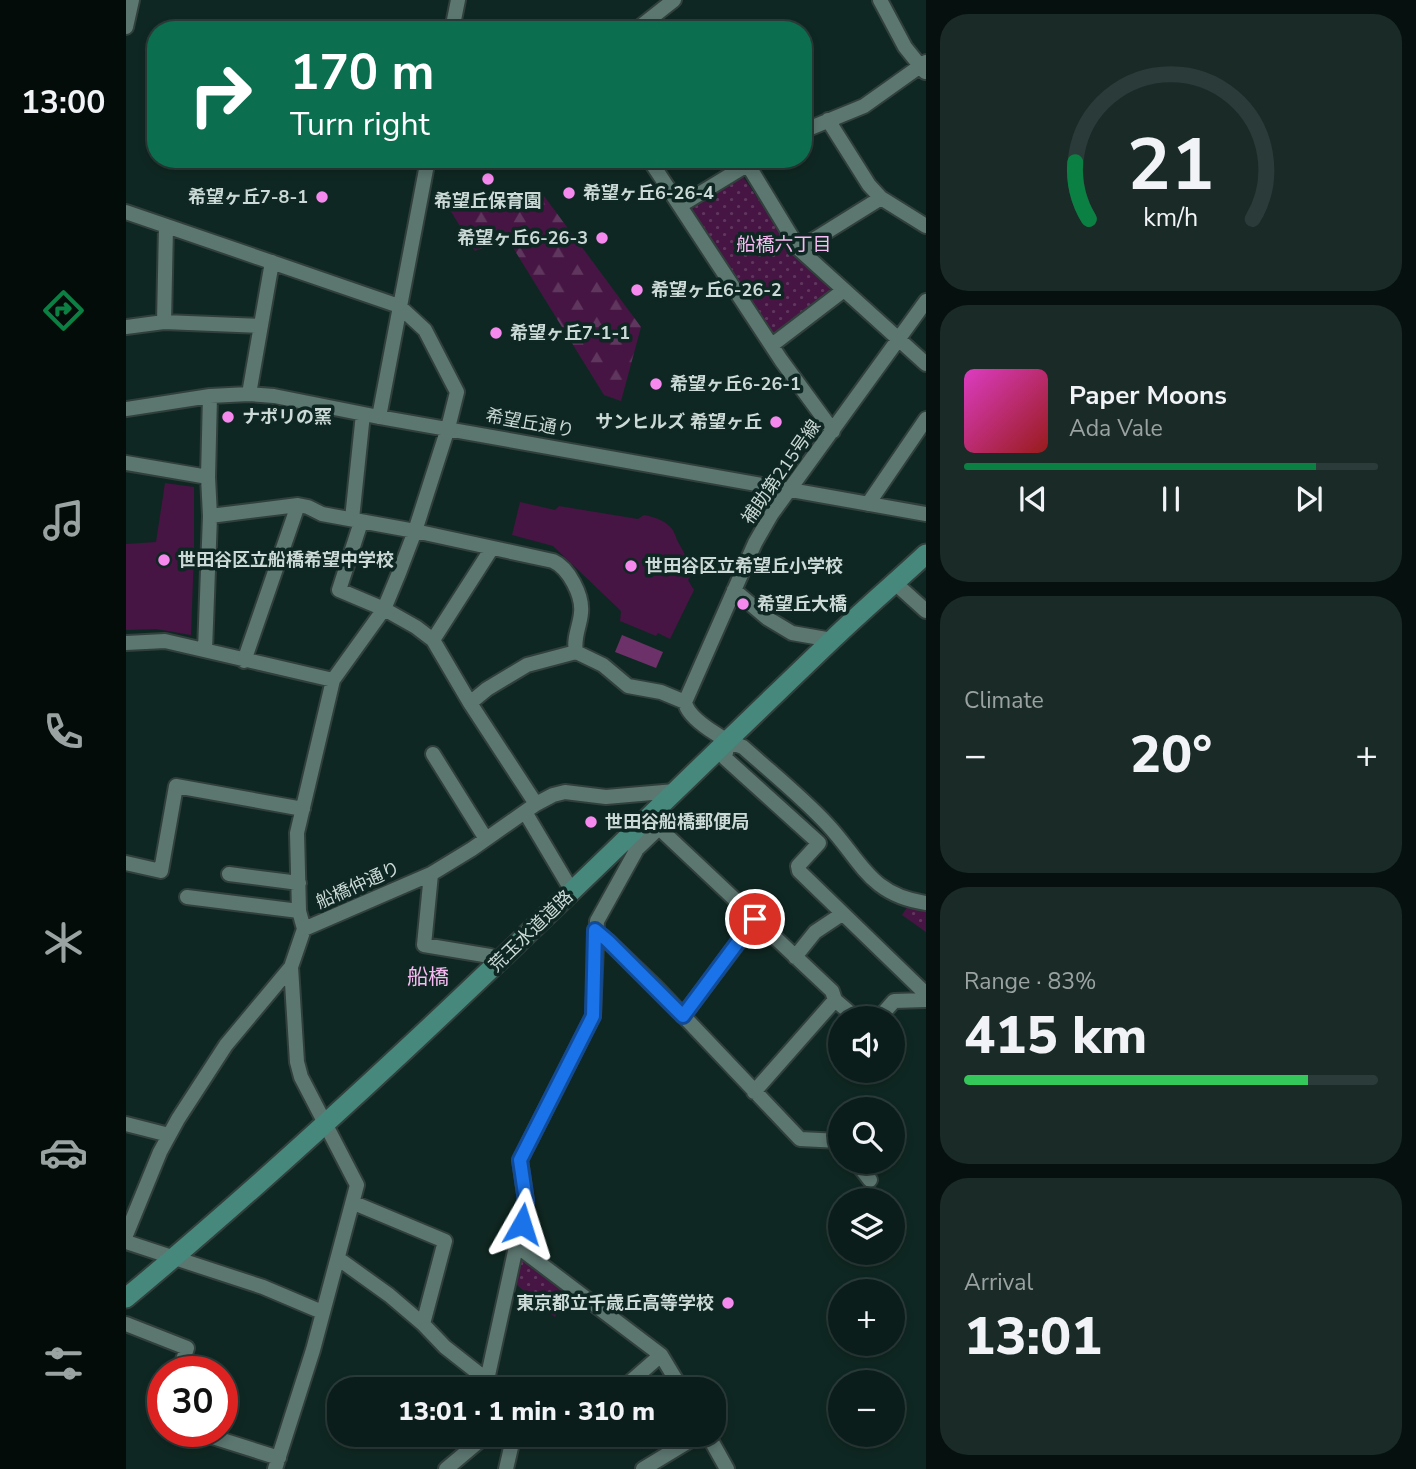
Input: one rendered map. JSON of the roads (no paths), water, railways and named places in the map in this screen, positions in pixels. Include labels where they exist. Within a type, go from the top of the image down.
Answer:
[{"type":"main road","name":"荒玉水道道路","points":[[126,1298],[353,1100],[572,891],[654,823],[675,791],[926,554]]},
{"type":"street","points":[[126,27],[132,0]]},
{"type":"street","points":[[454,21],[458,0]]},
{"type":"street","points":[[647,21],[674,0]]},
{"type":"street","points":[[812,127],[864,106],[924,67],[905,47],[880,0]]},
{"type":"street","points":[[828,120],[869,185],[881,198],[926,226]]},
{"type":"street","points":[[379,417],[426,168]]},
{"type":"street","points":[[655,168],[772,345],[833,430]]},
{"type":"street","points":[[681,205],[742,168]]},
{"type":"street","points":[[755,168],[799,249],[926,364]]},
{"type":"street","points":[[799,249],[881,198]]},
{"type":"street","points":[[126,212],[399,306],[425,330],[457,392],[415,531],[384,609],[332,680],[297,833],[299,911],[304,929]]},
{"type":"street","points":[[164,321],[166,226]]},
{"type":"street","points":[[249,394],[272,262]]},
{"type":"street","points":[[772,345],[844,290]]},
{"type":"street","name":"補助第215号線","points":[[685,702],[755,543],[789,490],[926,301]]},
{"type":"street","points":[[126,327],[164,321],[261,326]]},
{"type":"street","name":"希望丘通り","points":[[126,410],[249,394],[315,403],[379,417],[926,514]]},
{"type":"street","points":[[205,650],[211,397]]},
{"type":"street","points":[[363,414],[357,521],[339,590],[384,609],[433,640],[530,808],[572,891]]},
{"type":"street","points":[[868,504],[926,419]]},
{"type":"street","points":[[126,463],[208,477]]},
{"type":"street","points":[[210,516],[298,505],[322,514],[553,561],[564,569],[577,593],[582,611],[575,638],[576,652]]},
{"type":"street","points":[[244,661],[298,505]]},
{"type":"street","points":[[433,640],[492,548]]},
{"type":"street","points":[[895,583],[926,611]]},
{"type":"street","points":[[734,590],[767,618],[792,633],[832,640]]},
{"type":"street","points":[[126,643],[165,641],[332,680]]},
{"type":"street","points":[[470,703],[487,688],[527,665],[576,652],[603,665],[628,686],[638,690],[661,692],[685,702],[688,710],[728,742],[743,747],[813,810],[829,826],[861,869],[886,890],[912,901],[926,903]]},
{"type":"street","points":[[728,742],[725,758],[819,844],[798,866],[799,871],[926,994]]},
{"type":"street","points":[[433,754],[486,839]]},
{"type":"street","points":[[126,863],[161,871],[176,786],[303,808]]},
{"type":"street","name":"船橋仲通り","points":[[126,1235],[169,1135],[220,1053],[291,967],[304,929],[431,874],[530,808],[565,792],[606,797],[675,791]]},
{"type":"street","points":[[654,823],[832,991],[835,1000],[842,1006]]},
{"type":"street","points":[[491,1377],[526,1201],[520,1160],[593,1016],[595,930],[599,914],[631,844]]},
{"type":"street","points":[[229,874],[299,883]]},
{"type":"street","points":[[431,874],[424,945],[490,956],[498,963]]},
{"type":"street","points":[[187,897],[299,911]]},
{"type":"street","points":[[794,957],[815,932],[842,914]]},
{"type":"street","points":[[683,1016],[755,919]]},
{"type":"street","points":[[595,930],[683,1016],[800,1139],[828,1140]]},
{"type":"street","points":[[236,1447],[277,1463],[302,1388],[358,1185],[301,1077],[297,1062],[291,967]]},
{"type":"street","points":[[754,1092],[835,1000]]},
{"type":"street","points":[[890,1006],[894,1001],[926,1000]]},
{"type":"street","points":[[126,1124],[169,1135]]},
{"type":"street","points":[[865,1174],[870,1180]]},
{"type":"street","points":[[354,1203],[445,1241],[423,1324]]},
{"type":"street","points":[[126,1242],[263,1287],[323,1312]]},
{"type":"street","points":[[517,1246],[661,1355],[674,1377]]},
{"type":"street","points":[[337,1261],[343,1262],[389,1295],[480,1377]]},
{"type":"street","points":[[126,1324],[187,1348],[184,1356]]},
{"type":"street","points":[[636,1377],[661,1355]]},
{"type":"street","points":[[446,1469],[472,1447]]},
{"type":"street","points":[[506,1469],[511,1447]]},
{"type":"street","points":[[643,1469],[679,1447]]},
{"type":"street","points":[[715,1447],[727,1469]]},
{"type":"place","name":"希望丘保育園","points":[[488,179]]},
{"type":"place","name":"希望ヶ丘6-26-4","points":[[569,193]]},
{"type":"place","name":"希望ヶ丘7-8-1","points":[[322,197]]},
{"type":"place","name":"希望ヶ丘6-26-3","points":[[602,238]]},
{"type":"place","name":"希望ヶ丘6-26-2","points":[[637,290]]},
{"type":"place","name":"希望ヶ丘7-1-1","points":[[496,333]]},
{"type":"place","name":"希望ヶ丘6-26-1","points":[[656,384]]},
{"type":"place","name":"ナポリの窯","points":[[228,417]]},
{"type":"place","name":"サンヒルズ 希望ヶ丘","points":[[776,422]]},
{"type":"place","name":"世田谷区立船橋希望中学校","points":[[164,560]]},
{"type":"place","name":"世田谷区立希望丘小学校","points":[[631,566]]},
{"type":"place","name":"希望丘大橋","points":[[743,604]]},
{"type":"place","name":"世田谷船橋郵便局","points":[[591,822]]},
{"type":"place","name":"東京都立千歳丘高等学校","points":[[728,1303]]},
{"type":"district","name":"船橋六丁目","points":[[784,245]]},
{"type":"district","name":"船橋","points":[[428,977]]}]
